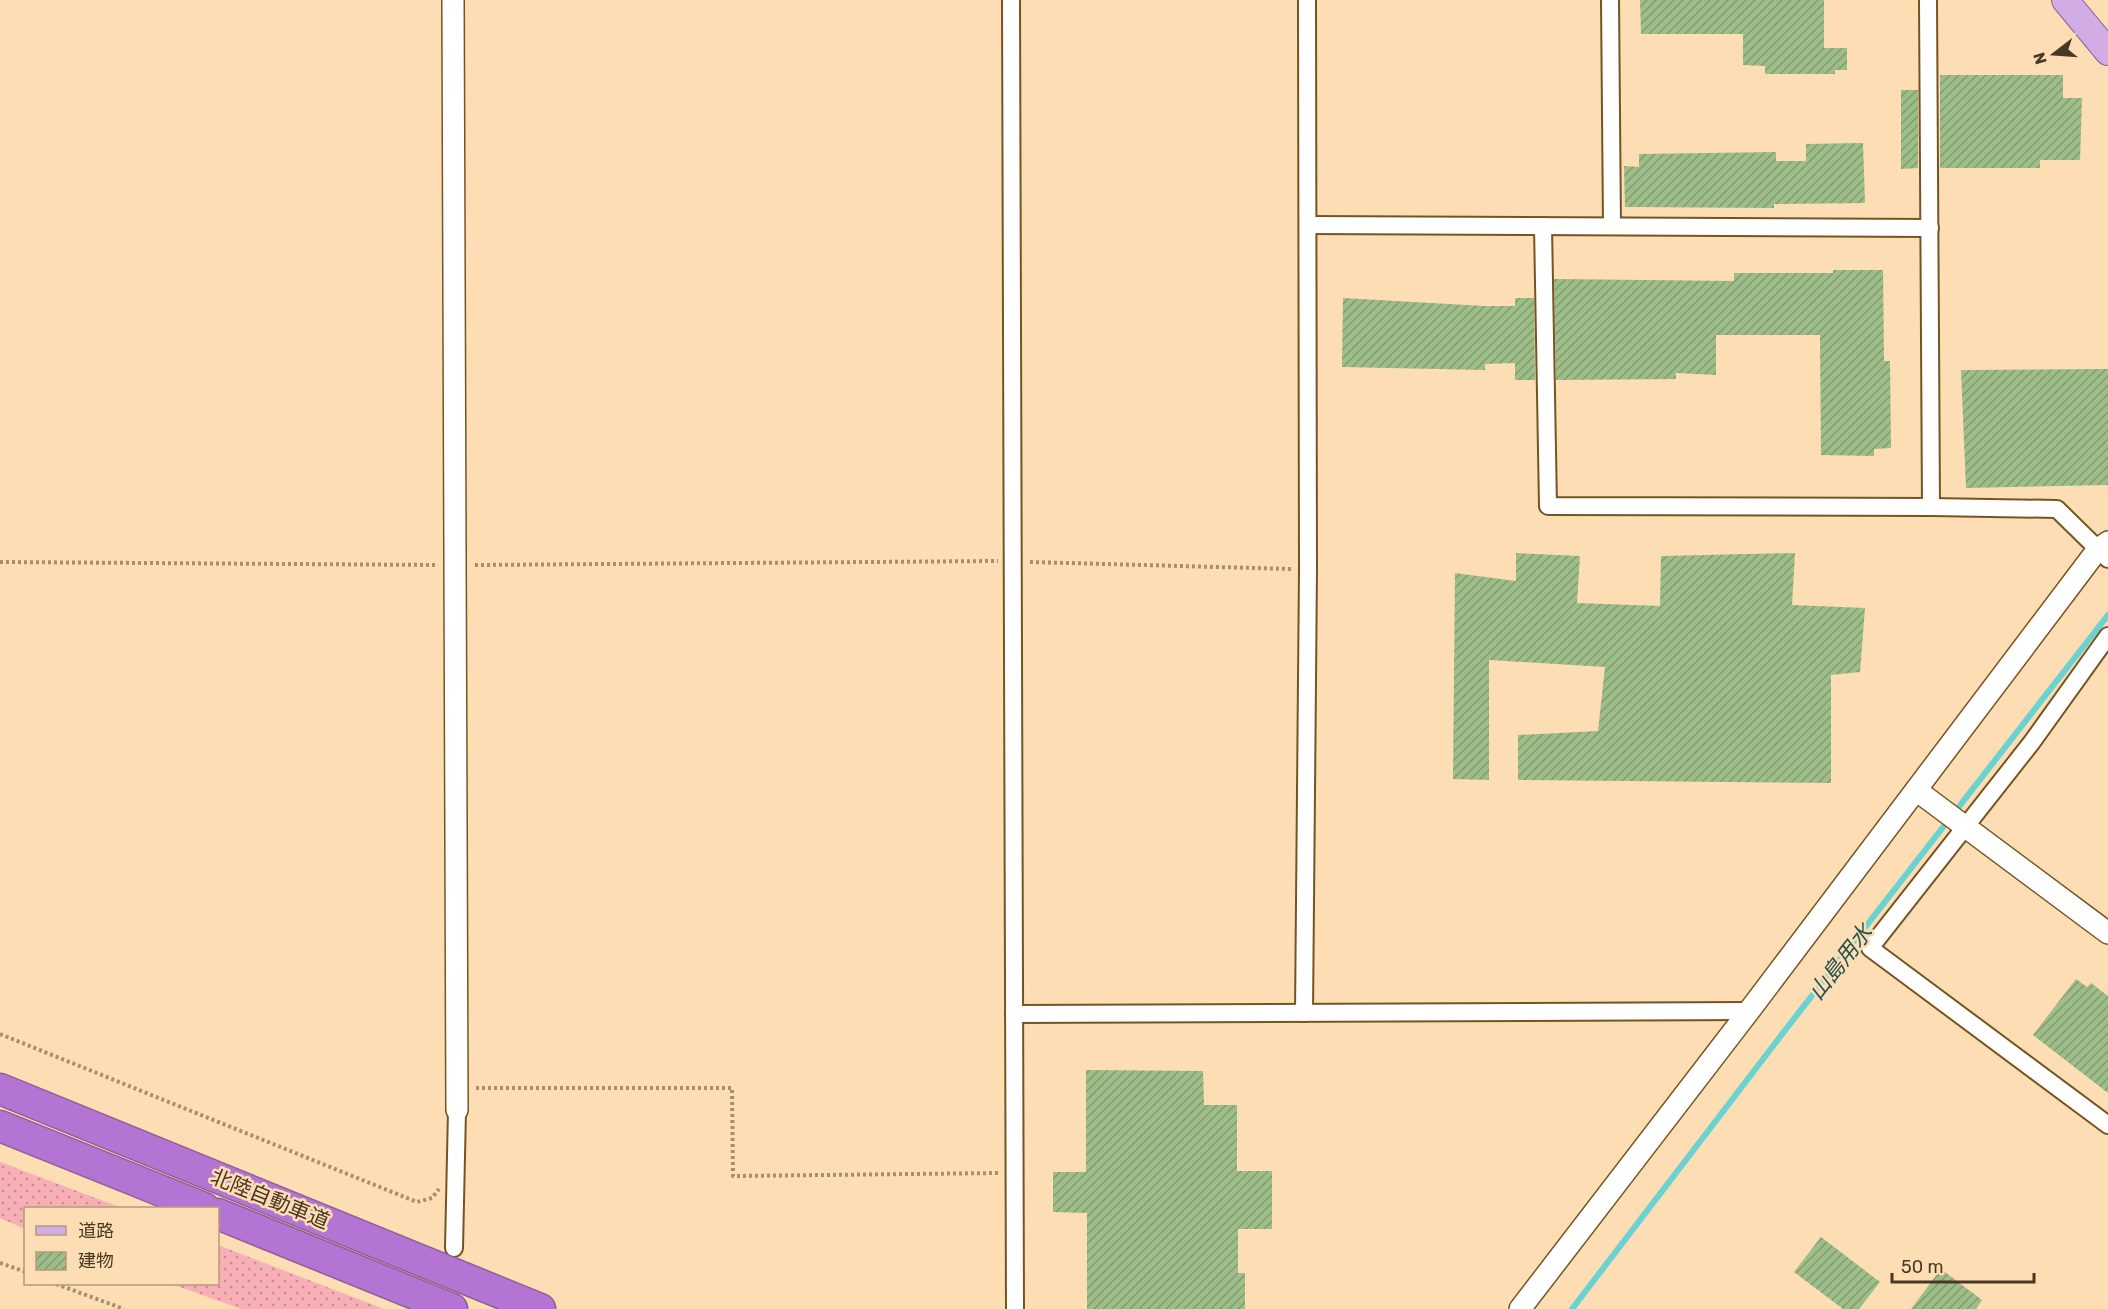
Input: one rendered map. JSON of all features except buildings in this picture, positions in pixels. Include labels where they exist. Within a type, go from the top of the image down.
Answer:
[{"type":"highway","name":"北陸自動車道","points":[[0,1089],[540,1309]]},
{"type":"highway","name":"北陸自動車道","points":[[0,1126],[199,1207]]},
{"type":"highway","name":"北陸自動車道","points":[[219,1214],[452,1309]]},
{"type":"main road","points":[[2065,0],[2108,52]]},
{"type":"street","points":[[453,0],[458,1088],[454,1248]]},
{"type":"street","points":[[1011,0],[1015,1309]]},
{"type":"street","points":[[1304,1013],[1308,570],[1307,0]]},
{"type":"street","points":[[1610,0],[1612,226]]},
{"type":"street","points":[[1928,0],[1931,507]]},
{"type":"street","points":[[1308,225],[1930,228]]},
{"type":"street","points":[[1520,1309],[1916,790],[2105,550],[2057,509],[1548,506],[1543,226]]},
{"type":"street","points":[[2108,636],[2032,742],[1870,948],[2108,1125]]},
{"type":"street","points":[[1916,790],[2108,933]]},
{"type":"street","points":[[1014,1014],[1749,1011]]},
{"type":"path","points":[[0,562],[455,565],[1012,561],[1308,570]]},
{"type":"path","points":[[0,1034],[417,1202],[432,1198],[456,1171]]},
{"type":"path","points":[[458,1088],[732,1088],[733,1176],[1015,1173]]},
{"type":"path","points":[[0,1263],[24,1271]]},
{"type":"path","points":[[59,1285],[124,1309]]},
{"type":"shaded area","points":[[0,1162],[119,1207],[24,1207],[24,1229],[0,1218]]},
{"type":"shaded area","points":[[219,1245],[384,1309],[241,1309],[175,1285],[219,1285]]},
{"type":"waterway","name":"山島用水","points":[[1572,1309],[2108,615]]}]
